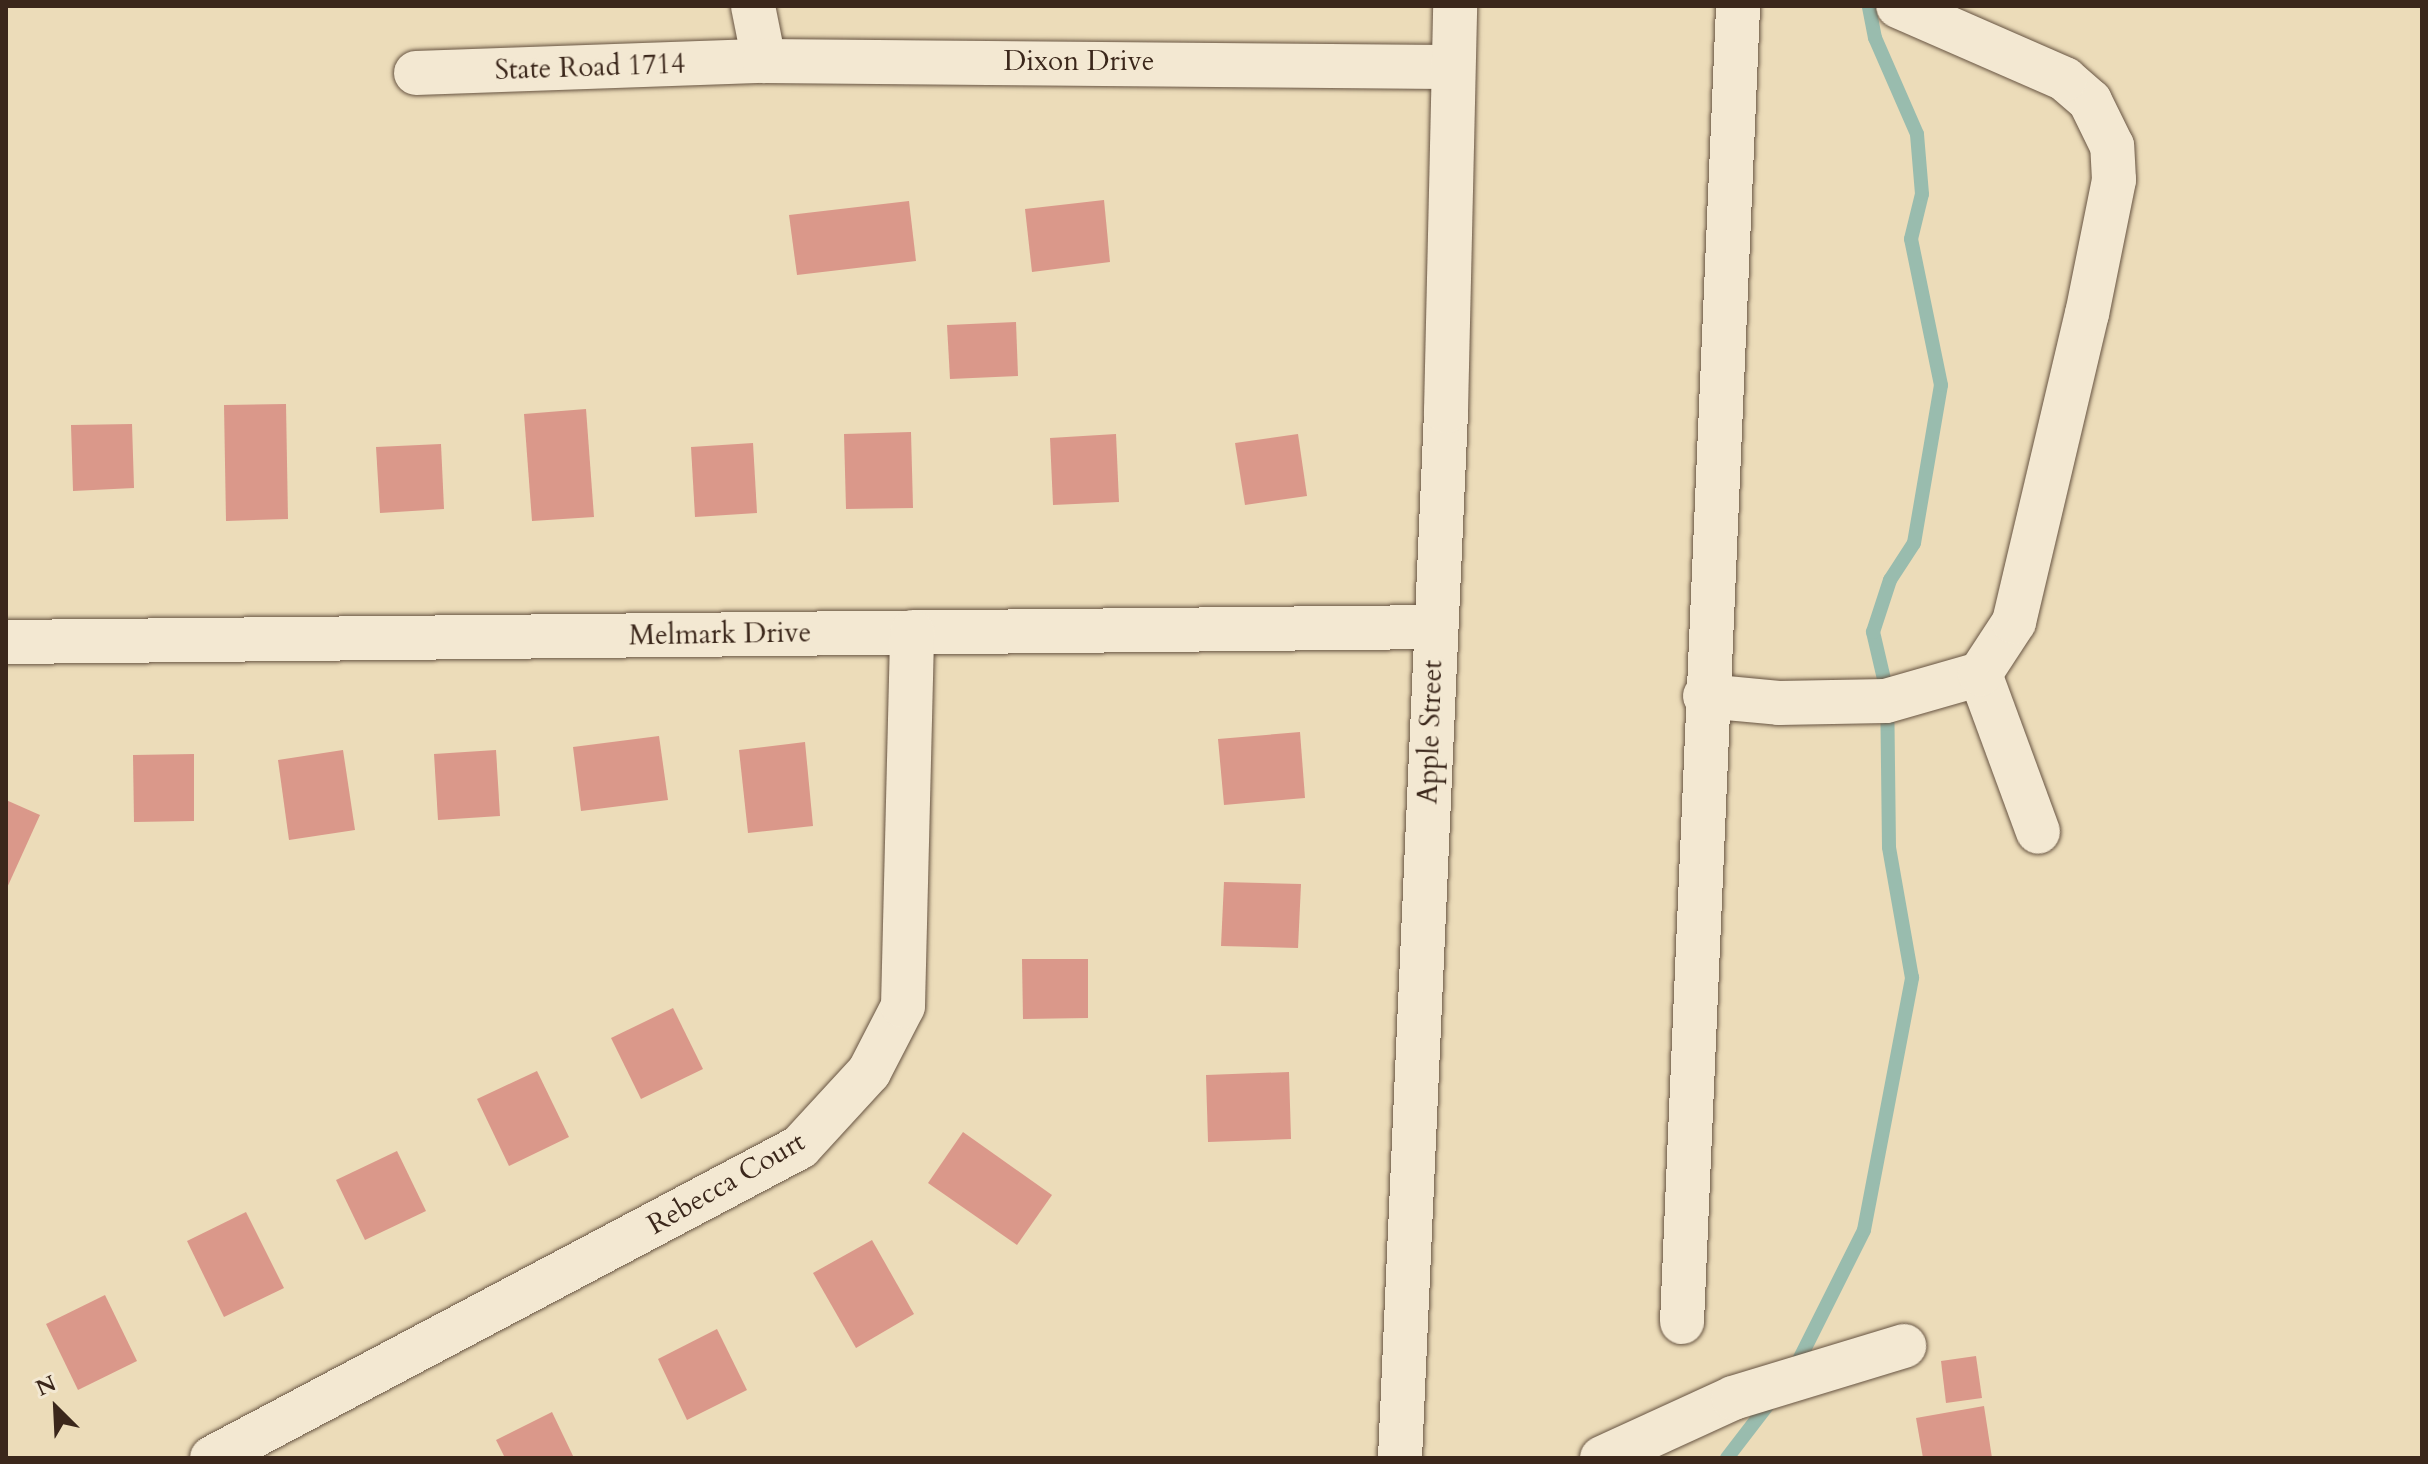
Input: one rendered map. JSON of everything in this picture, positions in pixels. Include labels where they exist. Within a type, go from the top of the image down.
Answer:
[{"type":"street","points":[[753,6],[764,61]]},
{"type":"street","name":"Apple Street","points":[[1400,1458],[1446,411],[1450,67],[1455,6]]},
{"type":"street","points":[[1682,1322],[1705,696],[1738,6]]},
{"type":"street","points":[[1705,696],[1779,703],[1886,701],[1980,674],[2014,622],[2087,314],[2114,180],[2112,146],[2090,101],[2065,79],[1898,6]]},
{"type":"street","name":"Dixon Drive","points":[[764,61],[1450,67]]},
{"type":"street","name":"State Road 1714","points":[[416,73],[764,61]]},
{"type":"street","name":"Melmark Drive","points":[[6,642],[1435,627]]},
{"type":"street","name":"Rebecca Court","points":[[212,1458],[800,1147],[869,1072],[903,1006],[912,632]]},
{"type":"street","points":[[1980,674],[2038,832]]},
{"type":"street","points":[[1602,1458],[1733,1398],[1904,1346]]},
{"type":"building","points":[[1104,200],[1110,262],[1032,272],[1025,209]]},
{"type":"building","points":[[909,201],[916,261],[797,275],[789,215]]},
{"type":"building","points":[[1016,322],[1018,376],[950,379],[947,325]]},
{"type":"building","points":[[286,404],[288,519],[226,521],[224,405]]},
{"type":"building","points":[[586,409],[594,517],[532,521],[524,414]]},
{"type":"building","points":[[132,424],[134,488],[73,491],[71,425]]},
{"type":"building","points":[[911,432],[913,508],[846,509],[844,434]]},
{"type":"building","points":[[1116,434],[1119,502],[1053,505],[1050,438]]},
{"type":"building","points":[[1298,434],[1307,496],[1245,505],[1235,443]]},
{"type":"building","points":[[753,443],[757,513],[695,517],[691,447]]},
{"type":"building","points":[[441,444],[444,509],[380,513],[376,447]]},
{"type":"building","points":[[1300,732],[1305,798],[1224,805],[1218,739]]},
{"type":"building","points":[[659,736],[668,800],[581,811],[573,747]]},
{"type":"building","points":[[805,742],[813,826],[748,833],[739,750]]},
{"type":"building","points":[[343,750],[355,830],[289,840],[278,760]]},
{"type":"building","points":[[496,750],[500,816],[438,820],[434,754]]},
{"type":"building","points":[[194,754],[194,821],[134,822],[133,755]]},
{"type":"building","points":[[6,800],[40,815],[6,890]]},
{"type":"building","points":[[1224,882],[1301,884],[1298,948],[1221,946]]},
{"type":"building","points":[[1022,959],[1088,959],[1088,1018],[1023,1019]]},
{"type":"building","points":[[673,1008],[703,1069],[641,1099],[611,1038]]},
{"type":"building","points":[[537,1071],[569,1137],[509,1166],[477,1099]]},
{"type":"building","points":[[1289,1072],[1291,1139],[1208,1142],[1206,1075]]},
{"type":"building","points":[[963,1132],[1052,1195],[1017,1245],[928,1183]]},
{"type":"building","points":[[397,1151],[426,1211],[365,1240],[336,1180]]},
{"type":"building","points":[[246,1212],[284,1288],[224,1317],[187,1241]]},
{"type":"building","points":[[872,1240],[914,1314],[856,1348],[813,1273]]},
{"type":"building","points":[[105,1295],[137,1361],[78,1390],[46,1324]]},
{"type":"building","points":[[717,1329],[747,1390],[687,1420],[658,1359]]},
{"type":"building","points":[[1976,1356],[1982,1398],[1946,1403],[1941,1361]]},
{"type":"building","points":[[1984,1406],[1992,1458],[1923,1458],[1916,1418]]},
{"type":"building","points":[[552,1412],[574,1458],[505,1458],[496,1440]]},
{"type":"waterway","points":[[1795,1368],[1864,1230],[1912,978],[1889,847],[1887,692],[1873,632],[1890,580],[1914,543],[1941,385],[1911,239],[1922,194],[1917,134],[1875,38],[1869,6]]},
{"type":"waterway","points":[[1727,1458],[1773,1398]]}]
